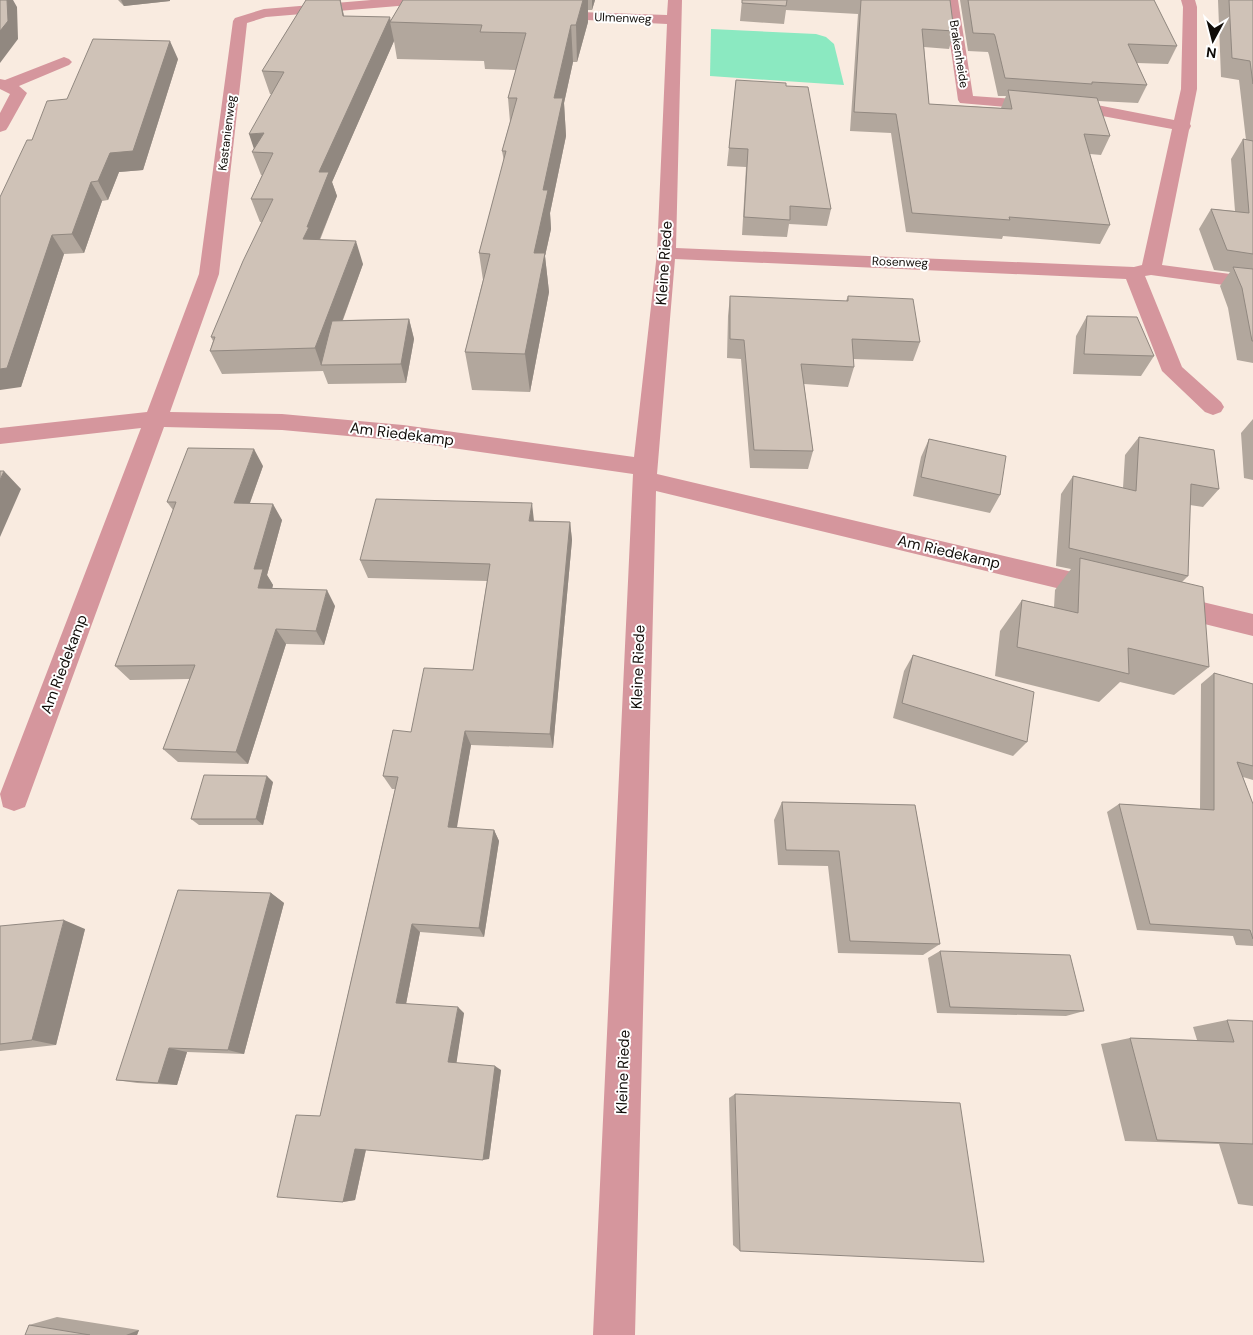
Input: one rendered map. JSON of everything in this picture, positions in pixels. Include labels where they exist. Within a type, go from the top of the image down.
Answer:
[{"type":"street","points":[[422,0],[457,6]]},
{"type":"street","name":"Kastanienweg","points":[[156,418],[172,372],[197,314],[208,274],[240,21],[264,12],[422,0]]},
{"type":"street","name":"Kleine Riede","points":[[614,1335],[645,473],[666,253],[675,0]]},
{"type":"street","name":"Brakenheide","points":[[951,0],[966,100],[1097,110],[1183,126]]},
{"type":"street","points":[[1188,0],[1190,7],[1189,89],[1183,126],[1143,271],[1173,371],[1212,407]]},
{"type":"street","name":"Ulmenweg","points":[[541,14],[674,20]]},
{"type":"street","points":[[3,84],[64,62]]},
{"type":"street","points":[[0,127],[18,93],[3,84]]},
{"type":"street","name":"Rosenweg","points":[[666,253],[1143,271],[1253,283]]},
{"type":"street","name":"Am Riedekamp","points":[[0,436],[156,418],[282,422],[403,433],[645,473],[1118,593]]},
{"type":"street","name":"Am Riedekamp","points":[[14,797],[156,418]]},
{"type":"street","points":[[1147,600],[1253,625]]},
{"type":"green space","points":[[711,29],[816,34],[826,37],[834,44],[844,85],[710,76]]},
{"type":"building","points":[[0,0],[7,0],[8,21],[0,31]]},
{"type":"building","points":[[306,0],[340,0],[343,16],[390,17],[319,172],[329,172],[303,239],[356,241],[315,348],[210,351],[215,337],[211,337],[243,261],[273,199],[251,199],[273,153],[252,152],[264,133],[249,134],[284,72],[262,71]]},
{"type":"building","points":[[403,0],[583,0],[576,25],[571,25],[554,98],[563,98],[543,190],[548,190],[534,253],[545,253],[525,354],[465,352],[490,254],[479,253],[506,151],[502,151],[517,98],[508,98],[526,33],[480,32],[482,25],[390,22]]},
{"type":"building","points":[[742,0],[787,0],[786,6],[742,3]]},
{"type":"building","points":[[861,0],[950,0],[954,31],[922,29],[929,104],[1012,109],[1008,90],[1097,98],[1110,136],[1084,134],[1110,225],[1009,217],[1010,220],[912,213],[896,114],[854,112]]},
{"type":"building","points":[[968,0],[1154,0],[1177,46],[1128,44],[1147,85],[1092,82],[1092,84],[1005,78],[994,34],[973,33]]},
{"type":"building","points":[[1229,0],[1253,0],[1253,84],[1250,61],[1232,58]]},
{"type":"building","points":[[93,39],[170,41],[133,151],[110,153],[98,181],[91,182],[72,234],[52,235],[7,368],[0,369],[0,197],[27,140],[32,140],[47,101],[67,99]]},
{"type":"building","points":[[736,80],[786,83],[786,86],[808,87],[831,209],[790,206],[790,220],[744,217],[748,149],[729,148]]},
{"type":"building","points":[[1243,139],[1253,141],[1253,254],[1227,250],[1211,209],[1249,213]]},
{"type":"building","points":[[1233,267],[1253,269],[1253,341],[1242,288]]},
{"type":"building","points":[[730,296],[848,301],[848,296],[913,299],[920,342],[852,339],[854,367],[801,364],[813,451],[754,450],[744,340],[730,339]]},
{"type":"building","points":[[1087,316],[1137,317],[1154,356],[1084,354]]},
{"type":"building","points":[[409,319],[401,364],[321,365],[332,321]]},
{"type":"building","points":[[1139,437],[1214,450],[1219,489],[1191,484],[1188,576],[1069,548],[1073,476],[1136,491]]},
{"type":"building","points":[[929,439],[1006,456],[1000,495],[921,477]]},
{"type":"building","points":[[188,448],[254,449],[234,503],[273,504],[254,569],[263,569],[258,588],[327,590],[316,631],[276,629],[236,752],[163,749],[195,665],[115,666],[176,502],[167,502]]},
{"type":"building","points":[[0,471],[4,471],[0,480]]},
{"type":"building","points":[[376,499],[532,503],[529,521],[570,522],[550,734],[465,731],[448,827],[494,830],[479,928],[412,924],[396,1003],[458,1007],[448,1062],[495,1066],[483,1160],[355,1149],[343,1202],[277,1197],[296,1115],[320,1116],[398,777],[383,776],[393,730],[411,732],[424,668],[473,670],[490,564],[360,560]]},
{"type":"building","points":[[1080,558],[1203,587],[1209,667],[1128,648],[1129,674],[1017,647],[1022,600],[1078,613]]},
{"type":"building","points":[[913,655],[1034,692],[1027,742],[902,703]]},
{"type":"building","points":[[1214,673],[1253,684],[1253,766],[1237,762],[1253,804],[1253,939],[1250,930],[1150,924],[1119,804],[1214,810]]},
{"type":"building","points":[[204,775],[267,776],[256,819],[191,819]]},
{"type":"building","points":[[782,802],[915,805],[940,944],[850,941],[839,851],[786,850]]},
{"type":"building","points":[[178,890],[271,893],[228,1050],[169,1048],[158,1083],[116,1080]]},
{"type":"building","points":[[64,920],[32,1040],[0,1044],[0,926]]},
{"type":"building","points":[[940,951],[1070,955],[1084,1011],[950,1007]]},
{"type":"building","points":[[1227,1020],[1253,1021],[1253,1144],[1157,1140],[1130,1038],[1234,1042]]},
{"type":"building","points":[[735,1094],[960,1103],[984,1262],[740,1251]]},
{"type":"building","points":[[29,1325],[90,1335],[25,1335]]}]
